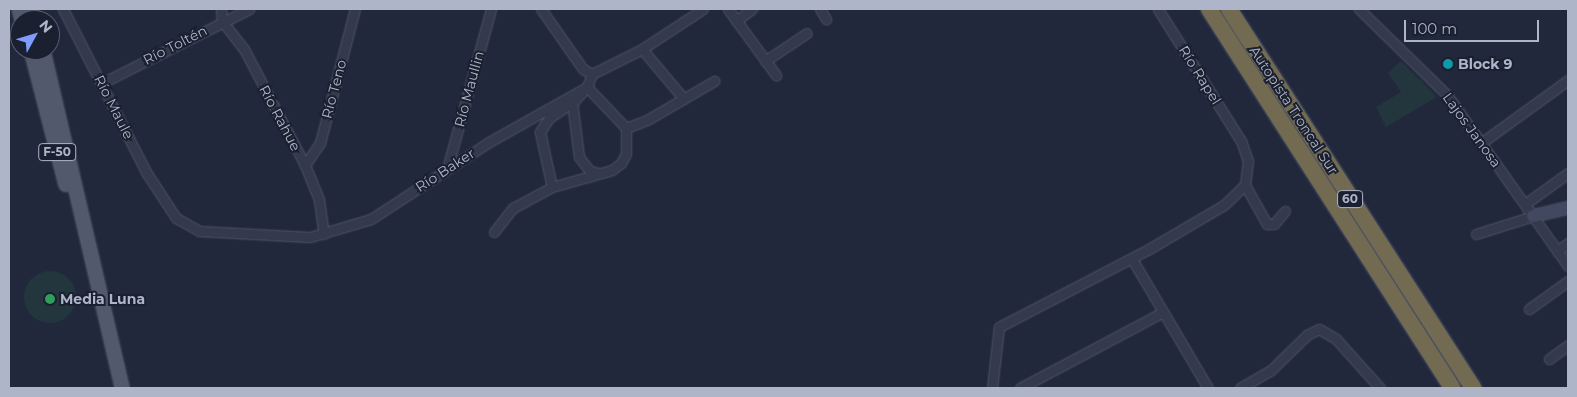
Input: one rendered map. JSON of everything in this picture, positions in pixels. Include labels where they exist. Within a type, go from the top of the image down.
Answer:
[{"type":"highway","name":"Autopista Troncal Sur","points":[[1209,9],[1452,388]]},
{"type":"highway","name":"Autopista Troncal Sur","points":[[1229,9],[1473,388]]},
{"type":"main road","name":"F-50","points":[[34,60],[81,237],[89,252]]},
{"type":"main road","name":"F-50","points":[[45,60],[122,388]]},
{"type":"street","name":"Río Maule","points":[[63,9],[166,204]]},
{"type":"street","points":[[221,9],[222,21]]},
{"type":"street","name":"Río Toltén","points":[[102,83],[249,9]]},
{"type":"street","name":"Río Teno","points":[[305,165],[320,143],[355,9]]},
{"type":"street","name":"Río Maullin","points":[[447,169],[491,9]]},
{"type":"street","points":[[541,9],[583,69],[592,74]]},
{"type":"street","points":[[552,187],[540,132],[548,118],[572,102],[587,87],[592,74],[642,49],[703,9]]},
{"type":"street","points":[[728,9],[776,75]]},
{"type":"street","points":[[736,21],[752,9]]},
{"type":"street","points":[[820,9],[826,19]]},
{"type":"street","name":"Río Rapel","points":[[1158,9],[1242,141],[1248,161],[1245,185]]},
{"type":"street","name":"Lajos Janosa","points":[[1359,9],[1448,96],[1568,266]]},
{"type":"street","name":"Río Rahue","points":[[222,21],[244,49],[305,165],[319,200],[324,234]]},
{"type":"street","points":[[766,61],[807,33]]},
{"type":"street","points":[[642,49],[684,99]]},
{"type":"street","points":[[1481,143],[1568,80]]},
{"type":"street","points":[[626,128],[647,120],[714,82]]},
{"type":"street","points":[[494,232],[513,208],[552,187],[612,170],[623,159],[626,128],[587,87]]},
{"type":"street","name":"Río Baker","points":[[166,204],[176,218],[199,231],[310,237],[324,234],[371,219],[546,107],[587,87]]},
{"type":"street","points":[[572,102],[580,157],[590,171],[600,173]]},
{"type":"street","points":[[1525,204],[1568,173]]},
{"type":"street","points":[[992,388],[999,327],[1132,259],[1224,205],[1245,185],[1268,224],[1274,224],[1285,211]]},
{"type":"street","points":[[1476,234],[1533,216],[1568,208]]},
{"type":"street","points":[[1557,251],[1568,243]]},
{"type":"street","points":[[1132,259],[1208,388]]},
{"type":"street","points":[[1529,309],[1568,281]]},
{"type":"street","points":[[1020,388],[1163,312]]},
{"type":"street","points":[[1240,388],[1270,371],[1307,336],[1319,329],[1336,339],[1380,388]]},
{"type":"street","points":[[1549,358],[1568,345]]},
{"type":"shaded area","points":[[1401,61],[1437,97],[1386,127],[1376,107],[1401,92],[1388,73]]},
{"type":"shaded area","name":"Media Luna","points":[[45,271],[55,271],[69,278],[76,292],[76,302],[69,316],[55,323],[45,323],[35,319],[28,312],[24,302],[24,292],[28,282],[35,275]]},
{"type":"place","name":"Block 9","points":[[1448,64]]},
{"type":"place","name":"Media Luna","points":[[50,299]]}]
